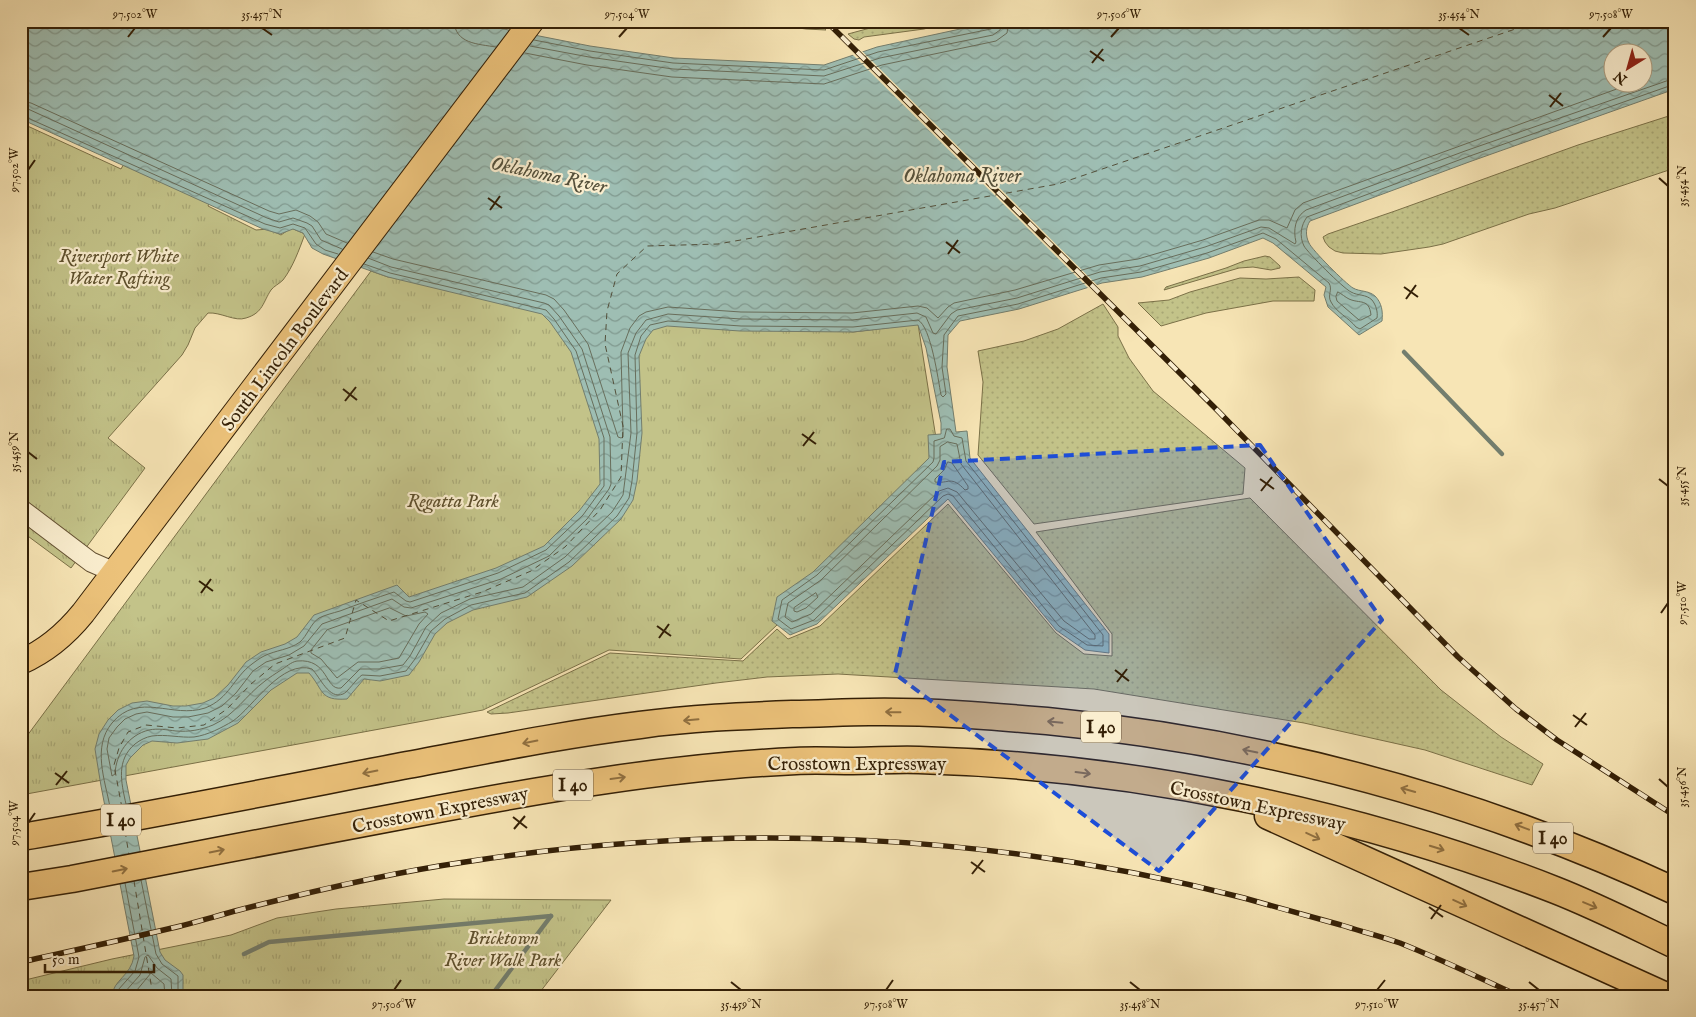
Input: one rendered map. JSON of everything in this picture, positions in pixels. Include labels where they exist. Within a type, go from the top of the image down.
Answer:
[{"type":"highway","name":"I 40","points":[[21,837],[180,809],[556,737],[643,724],[739,716],[868,712],[999,717],[1158,734],[1292,760],[1368,779],[1455,804],[1508,822],[1553,838],[1675,891]]},
{"type":"highway","name":"Crosstown Expressway","points":[[21,887],[72,879],[548,788],[642,774],[798,761],[919,760],[1050,769],[1110,776],[1220,794],[1295,810],[1398,836],[1454,853],[1557,891],[1675,945]]},
{"type":"highway","points":[[1220,794],[1666,996]]},
{"type":"highway","points":[[21,897],[72,879]]},
{"type":"main road","name":"South Lincoln Boulevard","points":[[21,662],[55,642],[71,628],[532,21]]},
{"type":"street","points":[[21,509],[91,562],[114,572]]},
{"type":"highlighted area","points":[[1260,445],[1382,620],[1159,871],[895,674],[944,462]]},
{"type":"green space","points":[[748,21],[817,21],[826,30],[806,29]]},
{"type":"green space","points":[[896,21],[953,21],[924,29],[864,37],[859,40],[854,39],[848,34]]},
{"type":"green space","points":[[1675,114],[1675,168],[1429,247],[1381,254],[1343,253],[1329,247],[1323,237],[1578,145]]},
{"type":"green space","name":"Riversport White Water Rafting","points":[[21,123],[121,169],[131,151],[217,184],[208,206],[256,230],[269,229],[281,235],[291,228],[305,234],[290,270],[283,280],[271,290],[262,307],[252,316],[242,319],[208,313],[195,328],[182,355],[108,438],[145,468],[71,568],[21,531]]},
{"type":"green space","points":[[1265,256],[1270,257],[1280,268],[1271,270],[1253,267],[1239,268],[1164,290],[1166,287],[1244,261]]},
{"type":"green space","name":"Regatta Park","points":[[371,271],[388,277],[853,332],[918,324],[941,470],[741,659],[609,650],[483,710],[21,795],[21,744]]},
{"type":"green space","points":[[1299,277],[1315,290],[1314,301],[1273,301],[1206,313],[1161,326],[1138,303],[1169,300],[1240,278]]},
{"type":"green space","points":[[1103,304],[1118,327],[1118,336],[1129,358],[1153,391],[1245,468],[1243,494],[1034,524],[978,455],[983,382],[978,351],[1024,341],[1058,329]]},
{"type":"green space","points":[[1250,498],[1441,690],[1501,737],[1543,764],[1532,785],[1425,750],[1304,723],[1094,689],[838,674],[767,677],[508,713],[491,714],[487,712],[610,653],[743,661],[777,629],[788,639],[820,626],[948,504],[1056,633],[1084,654],[1112,656],[1112,634],[1036,532]]},
{"type":"green space","name":"Bricktown River Walk Park","points":[[444,899],[611,900],[537,996],[21,996],[21,981],[112,959],[231,935],[277,918],[336,909]]},
{"type":"water","name":"Oklahoma River","points":[[21,21],[463,21],[590,46],[674,58],[824,65],[877,47],[997,21],[1675,21],[1675,89],[1310,221],[1307,228],[1307,237],[1316,252],[1349,285],[1372,294],[1381,305],[1382,321],[1359,335],[1328,307],[1324,295],[1326,287],[1273,243],[1263,238],[1209,258],[1142,277],[1102,283],[1019,309],[960,321],[948,335],[947,367],[956,432],[967,431],[970,458],[1109,634],[1109,653],[1085,650],[1056,630],[948,499],[817,624],[790,635],[772,621],[777,597],[813,572],[929,458],[928,435],[941,434],[941,423],[926,348],[918,325],[853,332],[740,331],[667,326],[653,330],[646,339],[639,356],[642,433],[633,500],[621,519],[572,566],[527,597],[473,610],[447,623],[435,634],[409,675],[380,681],[364,679],[347,699],[338,699],[331,698],[323,693],[309,673],[297,673],[271,690],[238,723],[208,739],[177,743],[152,741],[143,745],[130,758],[126,765],[126,780],[160,952],[165,960],[183,975],[183,996],[112,996],[115,986],[129,968],[134,956],[95,749],[99,734],[108,720],[118,710],[132,703],[147,701],[173,706],[186,706],[203,703],[214,698],[228,685],[246,662],[261,652],[285,644],[297,637],[314,615],[397,585],[409,597],[496,568],[544,546],[579,511],[600,484],[599,439],[571,352],[550,322],[542,314],[388,277],[323,254],[312,248],[303,233],[293,229],[280,234],[263,229],[21,119]]},
{"type":"pier","points":[[861,50],[1099,287],[1090,290],[851,53]]},
{"type":"waterway","points":[[1404,352],[1502,454]]},
{"type":"waterway","points":[[244,954],[269,942],[551,916]]},
{"type":"waterway","points":[[491,996],[551,916]]},
{"type":"waterway","points":[[1319,993],[1322,996]]},
{"type":"ferry route","points":[[122,808],[114,765],[119,748],[128,732],[146,725],[177,728],[204,725],[227,709],[251,684],[275,664],[345,638],[356,600],[389,621],[482,592],[531,571],[565,547],[600,510],[621,477],[623,426],[605,344],[607,311],[617,274],[647,246],[718,244],[1058,184],[1539,21]]},
{"type":"ferry route","points":[[125,831],[129,855]]},
{"type":"ferry route","points":[[134,881],[153,996]]},
{"type":"railway","points":[[826,21],[1218,411],[1458,657],[1516,709],[1557,740],[1675,816]]},
{"type":"railway","points":[[21,962],[180,926],[323,889],[408,871],[465,862],[563,849],[661,841],[759,838],[856,840],[954,847],[1051,859],[1148,876],[1244,898],[1400,943],[1519,996]]}]
